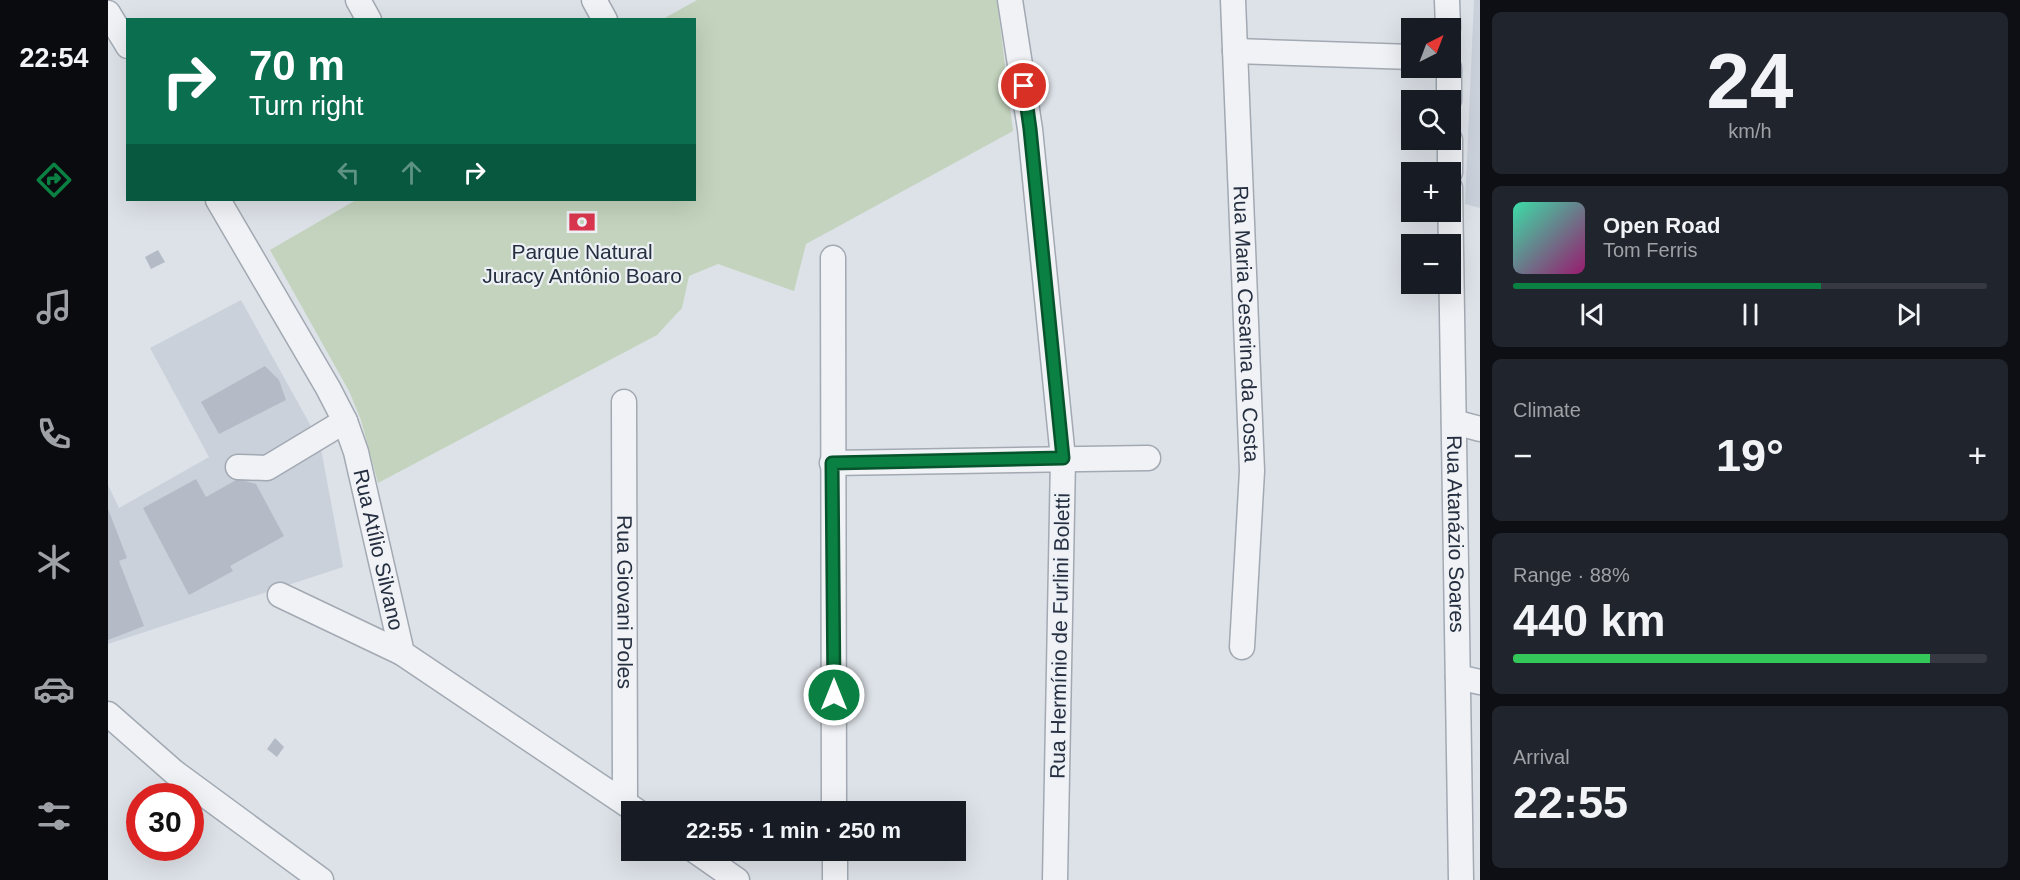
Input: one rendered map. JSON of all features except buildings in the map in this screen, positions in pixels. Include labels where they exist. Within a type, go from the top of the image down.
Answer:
[{"type":"street","points":[[358,0],[368,18]]},
{"type":"street","points":[[594,0],[604,18]]},
{"type":"street","name":"Rua Hermínio de Furlini Boletti","points":[[1010,0],[1030,129],[1063,458],[1055,880]]},
{"type":"street","name":"Rua Maria Cesarina da Costa","points":[[1233,0],[1252,471],[1242,647]]},
{"type":"street","points":[[1447,0],[1448,18]]},
{"type":"street","points":[[108,13],[126,43]]},
{"type":"street","points":[[1235,51],[1401,57]]},
{"type":"street","name":"Rua Atílio Silvano","points":[[219,201],[345,421],[356,452],[402,653],[623,801]]},
{"type":"street","name":"Rua Atanázio Soares","points":[[1451,222],[1454,422],[1469,680],[1470,829],[1461,880]]},
{"type":"street","points":[[833,258],[834,801]]},
{"type":"street","name":"Rua Giovani Poles","points":[[624,402],[632,801]]},
{"type":"street","points":[[238,467],[267,468],[345,421]]},
{"type":"street","points":[[1454,422],[1480,429]]},
{"type":"street","points":[[832,463],[1148,458]]},
{"type":"street","points":[[280,595],[402,653]]},
{"type":"street","points":[[108,714],[174,772],[321,880]]},
{"type":"street","points":[[710,861],[737,880]]},
{"type":"street","points":[[835,861],[835,880]]},
{"type":"shaded area","points":[[1474,0],[1480,0],[1480,208],[1465,204]]},
{"type":"shaded area","points":[[241,300],[317,437],[343,567],[108,644],[108,485],[119,508],[209,457],[150,348]]},
{"type":"green space","name":"Parque Natural Juracy Antônio Boaro","points":[[697,0],[997,0],[1013,131],[806,244],[794,291],[718,264],[689,276],[682,308],[657,335],[378,483],[361,420],[349,391],[270,250],[354,201],[696,201],[696,18],[665,18]]},
{"type":"place","name":"Parque Natural Juracy Antônio Boaro","points":[[582,222]]},
{"type":"route","points":[[834,695],[832,463],[1063,458],[1024,86]]}]
